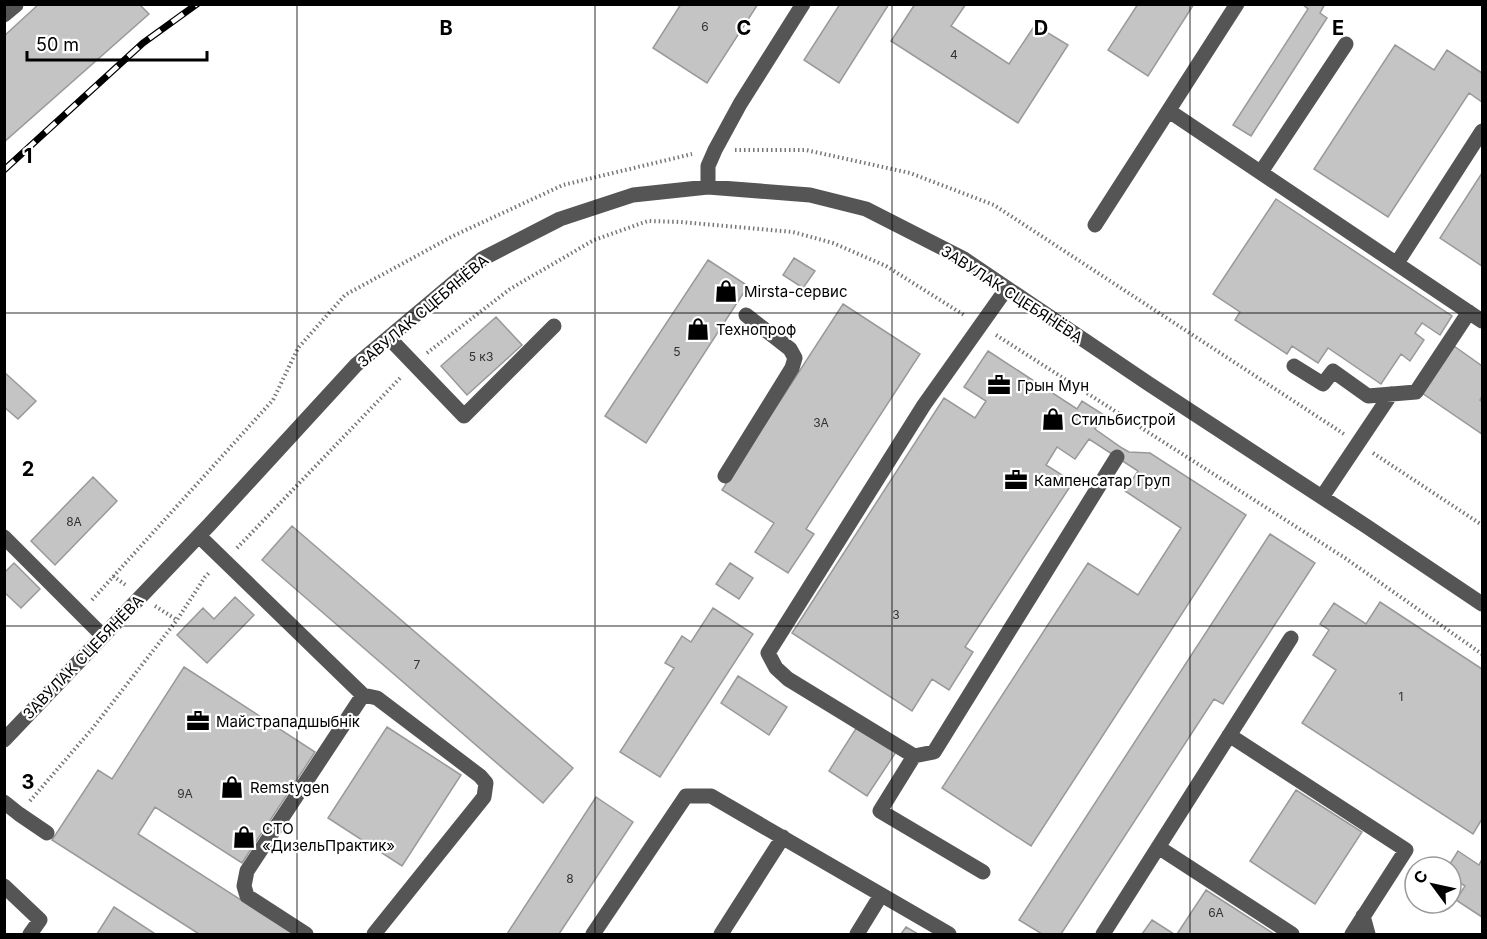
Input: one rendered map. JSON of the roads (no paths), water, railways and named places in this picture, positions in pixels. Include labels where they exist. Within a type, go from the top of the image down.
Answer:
[{"type":"street","points":[[708,187],[708,166],[715,150],[740,104],[802,4]]},
{"type":"street","points":[[1095,225],[1237,4]]},
{"type":"street","points":[[4,15],[16,5]]},
{"type":"street","points":[[1261,172],[1346,44]]},
{"type":"street","points":[[1169,111],[1482,321]]},
{"type":"street","points":[[1397,263],[1482,131]]},
{"type":"street","name":"ЗАВУЛАК СЦЕБЯНЁВА","points":[[4,740],[199,536],[356,365],[482,259],[560,219],[633,195],[708,187],[810,195],[866,210],[964,259],[1154,388],[1482,604]]},
{"type":"street","points":[[1007,288],[924,405],[768,653],[776,668],[788,679],[914,756],[934,752],[1118,457]]},
{"type":"street","points":[[1294,366],[1323,384],[1333,370],[1368,396],[1416,393],[1469,312]]},
{"type":"street","points":[[725,476],[792,368],[795,358],[790,349],[746,315]]},
{"type":"street","points":[[389,338],[464,416],[554,327]]},
{"type":"street","points":[[1322,497],[1391,394]]},
{"type":"street","points":[[199,536],[363,695],[377,698],[480,776],[486,783],[484,797],[374,934]]},
{"type":"street","points":[[4,537],[103,636]]},
{"type":"street","points":[[1103,934],[1291,638]]},
{"type":"street","points":[[306,934],[247,896],[244,886],[247,871],[363,695]]},
{"type":"street","points":[[1229,735],[1406,850],[1352,934]]},
{"type":"street","points":[[914,756],[880,811],[983,872]]},
{"type":"street","points":[[593,934],[686,796],[711,796],[948,934]]},
{"type":"street","points":[[4,802],[47,833]]},
{"type":"street","points":[[721,934],[783,837]]},
{"type":"street","points":[[1158,847],[1292,934]]},
{"type":"street","points":[[4,886],[40,920],[30,934]]},
{"type":"street","points":[[857,934],[880,895]]},
{"type":"street","points":[[1363,916],[1368,934]]},
{"type":"railway","points":[[4,170],[143,43],[197,4]]},
{"type":"place","name":"Mirsta-сервис","points":[[726,291]]},
{"type":"place","name":"Технопроф","points":[[698,329]]},
{"type":"place","name":"Грын Мун","points":[[999,385]]},
{"type":"place","name":"Стильбистрой","points":[[1053,419]]},
{"type":"place","name":"Кампенсатар Груп","points":[[1016,480]]},
{"type":"place","name":"Майстрападшыбнік","points":[[198,721]]},
{"type":"place","name":"Remstygen","points":[[232,787]]},
{"type":"place","name":"СТО «ДизельПрактик»","points":[[244,837]]}]
